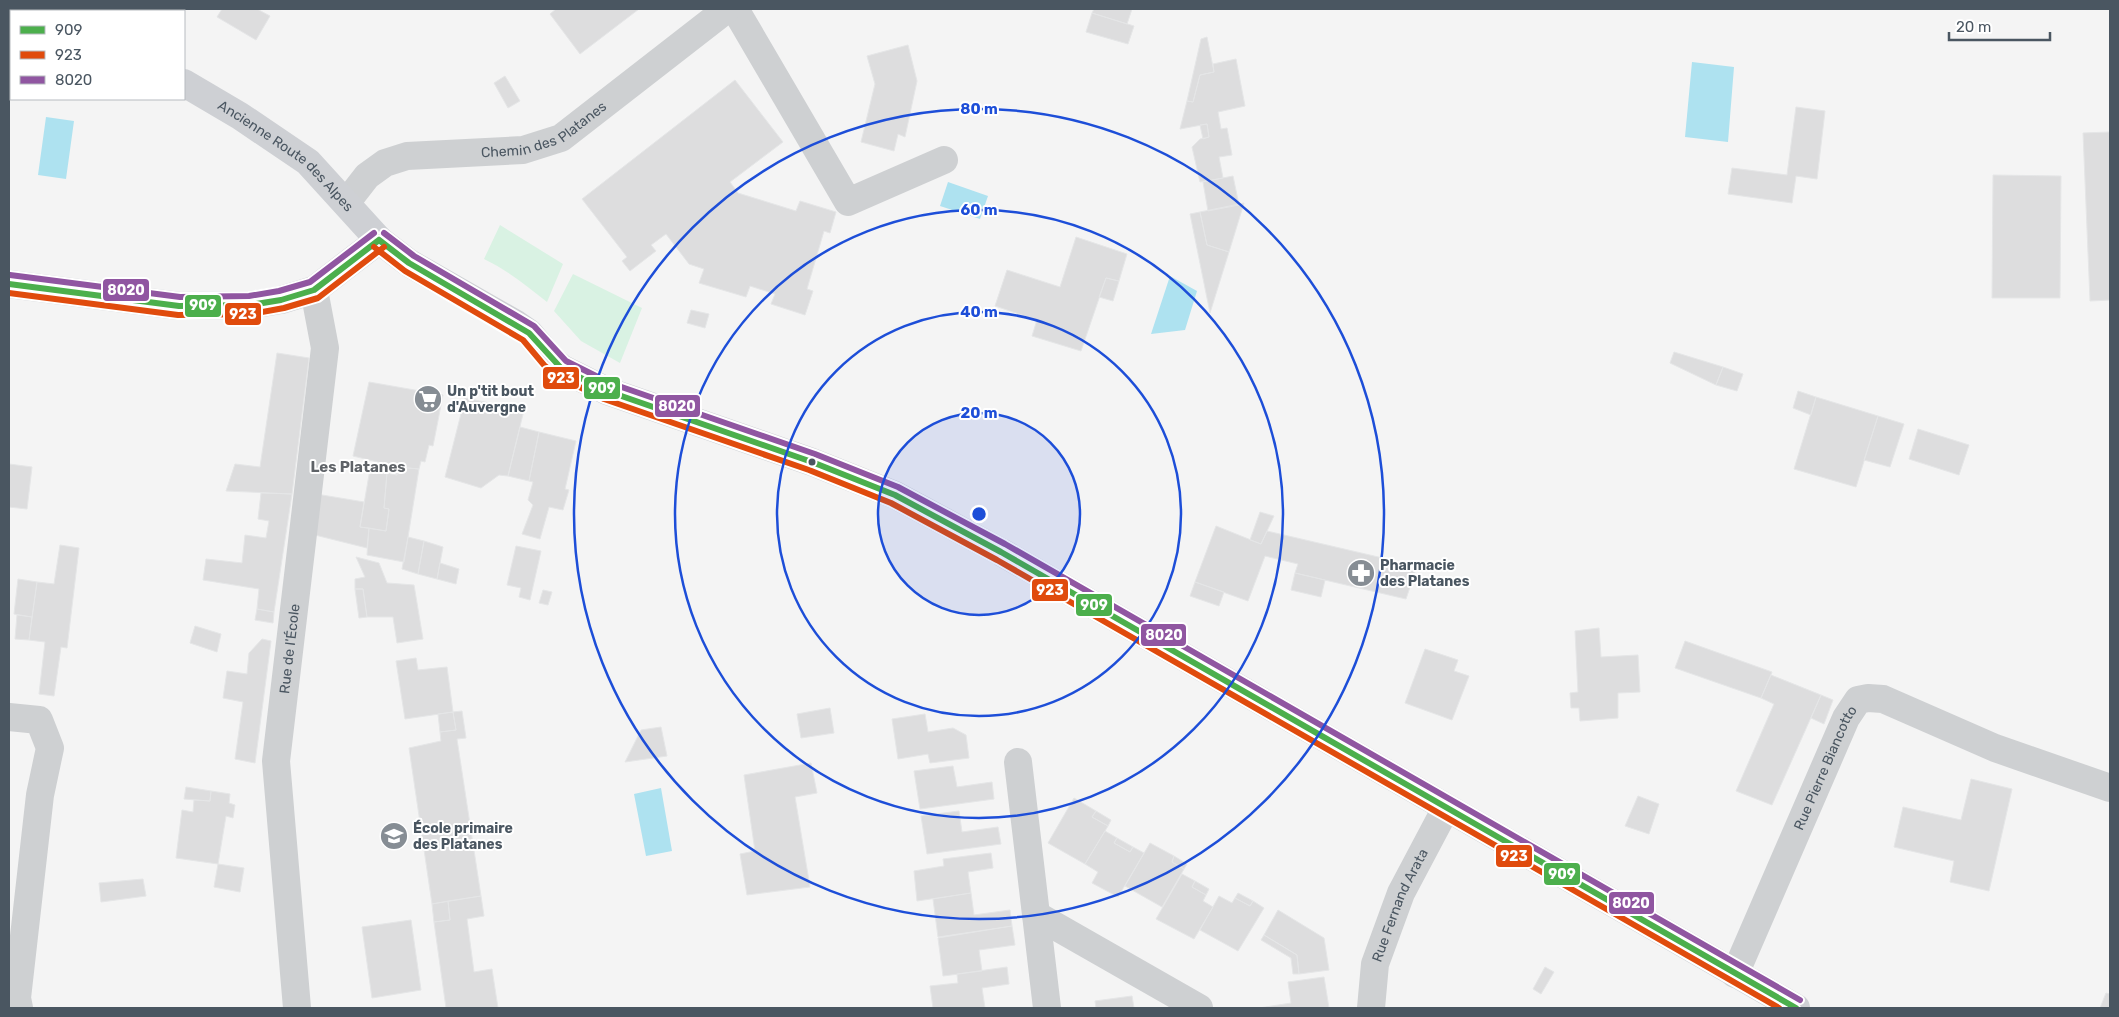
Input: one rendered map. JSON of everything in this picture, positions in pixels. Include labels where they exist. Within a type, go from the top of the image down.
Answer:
[{"type":"main road","name":"Ancienne Route des Alpes","points":[[185,84],[240,116],[308,162],[379,240],[409,263],[529,333],[561,368],[606,391],[812,462],[895,495],[1001,552],[1735,974],[1789,1007]]},
{"type":"main road","points":[[9,284],[179,306],[250,305],[281,300],[314,290],[379,240]]},
{"type":"street","name":"Chemin des Platanes","points":[[346,203],[367,176],[385,163],[408,156],[523,150],[561,138],[727,9]]},
{"type":"street","points":[[736,9],[848,202],[944,160]]},
{"type":"street","name":"Rue de l'École","points":[[297,1008],[276,761],[325,348],[314,290]]},
{"type":"street","name":"Rue Pierre Biancotto","points":[[1735,974],[1846,718],[1858,700],[1868,698],[1883,699],[1995,748],[2110,788]]},
{"type":"street","points":[[9,717],[39,720],[50,748],[40,795],[18,998],[19,1008]]},
{"type":"street","points":[[1018,762],[1046,1008]]},
{"type":"street","name":"Rue Fernand Arata","points":[[1371,1008],[1376,964],[1401,893],[1446,808]]},
{"type":"street","points":[[1036,915],[1199,1008]]},
{"type":"green space","points":[[500,225],[563,264],[547,302],[509,273],[484,259]]},
{"type":"green space","points":[[573,274],[642,308],[620,363],[581,341],[554,311]]},
{"type":"water","points":[[1692,62],[1734,67],[1728,142],[1685,137]]},
{"type":"water","points":[[46,117],[74,121],[66,179],[38,175]]},
{"type":"water","points":[[948,182],[988,196],[980,219],[940,206]]},
{"type":"water","points":[[1170,276],[1197,291],[1185,330],[1151,334]]},
{"type":"water","points":[[661,788],[672,851],[646,856],[634,794]]},
{"type":"building","points":[[222,9],[257,9],[270,16],[256,40],[217,17]]},
{"type":"building","points":[[556,9],[639,9],[580,54],[550,14]]},
{"type":"building","points":[[1094,9],[1132,9],[1127,24],[1092,13]]},
{"type":"building","points":[[1092,13],[1134,26],[1128,44],[1086,32]]},
{"type":"building","points":[[1207,37],[1214,72],[1200,75],[1193,102],[1187,101],[1201,39]]},
{"type":"building","points":[[908,45],[917,81],[905,137],[898,134],[894,151],[861,142],[875,84],[867,56]]},
{"type":"building","points":[[1236,59],[1245,106],[1218,112],[1221,129],[1227,128],[1232,155],[1219,157],[1223,178],[1200,182],[1192,147],[1200,139],[1209,137],[1207,124],[1180,129],[1187,101],[1193,102],[1200,75],[1214,72],[1213,64]]},
{"type":"building","points":[[505,76],[520,101],[508,108],[494,83]]},
{"type":"building","points":[[735,80],[783,142],[730,182],[738,193],[796,211],[800,201],[836,212],[830,233],[824,231],[807,289],[813,291],[805,315],[771,304],[775,294],[750,286],[746,297],[699,283],[704,269],[689,264],[666,234],[651,245],[656,251],[630,271],[622,261],[627,257],[582,199]]},
{"type":"building","points":[[1796,107],[1825,111],[1817,179],[1796,176],[1792,203],[1728,194],[1732,168],[1787,175]]},
{"type":"building","points":[[1207,124],[1209,137],[1203,139],[1200,125]]},
{"type":"building","points":[[2110,132],[2110,300],[2090,301],[2083,133]]},
{"type":"building","points":[[1993,175],[2061,176],[2060,298],[1992,298]]},
{"type":"building","points":[[1233,176],[1239,205],[1208,211],[1203,182]]},
{"type":"building","points":[[1244,203],[1229,252],[1207,245],[1200,212]]},
{"type":"building","points":[[1200,212],[1207,245],[1229,252],[1210,313],[1190,214]]},
{"type":"building","points":[[1076,237],[1127,254],[1119,281],[1106,278],[1081,351],[1032,336],[1037,320],[995,306],[1007,270],[1060,287]]},
{"type":"building","points":[[1106,278],[1119,281],[1113,301],[1099,297]]},
{"type":"building","points":[[691,310],[709,314],[705,328],[687,323]]},
{"type":"building","points":[[1674,352],[1723,367],[1716,385],[1670,363]]},
{"type":"building","points":[[277,353],[309,358],[292,494],[226,491],[235,464],[260,467]]},
{"type":"building","points":[[1723,367],[1743,374],[1737,391],[1716,385]]},
{"type":"building","points":[[369,382],[443,395],[433,446],[429,445],[425,462],[421,461],[419,469],[398,467],[353,456]]},
{"type":"building","points":[[1798,391],[1816,397],[1811,415],[1793,408]]},
{"type":"building","points":[[1816,397],[1878,416],[1856,487],[1794,469]]},
{"type":"building","points":[[465,398],[524,410],[508,476],[499,475],[481,488],[445,477]]},
{"type":"building","points":[[1878,416],[1904,424],[1890,467],[1864,460]]},
{"type":"building","points":[[520,427],[539,432],[529,481],[508,476]]},
{"type":"building","points":[[1918,429],[1969,445],[1959,475],[1909,459]]},
{"type":"building","points":[[539,432],[576,441],[565,489],[569,490],[563,510],[549,507],[540,539],[522,534],[533,505],[528,500],[533,482],[529,481]]},
{"type":"building","points":[[9,464],[32,467],[27,509],[9,507]]},
{"type":"building","points":[[388,465],[398,467],[397,475],[387,473]]},
{"type":"building","points":[[398,467],[419,469],[404,562],[367,555],[369,528],[386,531],[389,509],[384,508],[387,473],[397,475]]},
{"type":"building","points":[[370,469],[387,473],[384,508],[389,509],[386,531],[360,527]]},
{"type":"building","points":[[261,493],[292,494],[274,612],[257,609],[259,589],[203,580],[206,559],[242,563],[245,535],[266,538],[269,521],[258,519]]},
{"type":"building","points":[[316,494],[364,502],[360,527],[369,528],[367,548],[311,534]]},
{"type":"building","points":[[1260,512],[1274,516],[1261,544],[1250,540]]},
{"type":"building","points":[[1216,526],[1261,544],[1267,531],[1417,566],[1406,599],[1295,573],[1298,564],[1265,556],[1248,601],[1195,582]]},
{"type":"building","points":[[408,537],[424,541],[418,574],[402,569]]},
{"type":"building","points":[[424,541],[443,547],[437,579],[418,574]]},
{"type":"building","points":[[60,545],[79,548],[67,648],[61,647],[54,696],[39,694],[45,642],[29,640],[37,582],[54,584]]},
{"type":"building","points":[[516,546],[541,551],[530,600],[519,597],[521,588],[507,585]]},
{"type":"building","points":[[356,557],[379,563],[387,583],[414,585],[423,639],[397,643],[393,617],[367,617],[363,589],[355,589],[355,579],[365,577]]},
{"type":"building","points":[[440,563],[459,569],[456,584],[437,579]]},
{"type":"building","points":[[1295,573],[1325,580],[1321,597],[1291,590]]},
{"type":"building","points":[[18,579],[37,582],[32,617],[14,614]]},
{"type":"building","points":[[1195,582],[1224,592],[1219,606],[1190,596]]},
{"type":"building","points":[[355,589],[363,589],[367,617],[359,618]]},
{"type":"building","points":[[543,590],[552,592],[548,605],[539,603]]},
{"type":"building","points":[[257,609],[274,612],[273,623],[255,620]]},
{"type":"building","points":[[17,615],[32,617],[29,640],[15,639]]},
{"type":"building","points":[[195,626],[221,634],[217,652],[190,643]]},
{"type":"building","points":[[1599,628],[1601,657],[1638,655],[1640,692],[1618,693],[1618,718],[1580,721],[1579,708],[1571,708],[1570,693],[1578,692],[1575,631]]},
{"type":"building","points":[[262,639],[271,641],[255,763],[235,759],[243,702],[223,698],[227,671],[247,674],[249,653]]},
{"type":"building","points":[[1685,641],[1772,672],[1761,698],[1675,668]]},
{"type":"building","points":[[1425,649],[1458,660],[1454,671],[1469,676],[1452,720],[1405,703]]},
{"type":"building","points":[[416,658],[418,670],[447,667],[453,712],[405,719],[396,661]]},
{"type":"building","points":[[1771,675],[1821,695],[1772,805],[1736,791],[1774,704],[1761,698]]},
{"type":"building","points":[[1821,695],[1833,700],[1824,724],[1811,718]]},
{"type":"building","points":[[830,708],[834,733],[801,738],[797,714]]},
{"type":"building","points":[[462,711],[466,738],[457,739],[481,896],[432,904],[409,748],[441,741],[440,732],[456,730],[453,712]]},
{"type":"building","points":[[453,712],[456,730],[440,732],[438,714]]},
{"type":"building","points":[[925,714],[928,732],[953,728],[966,735],[969,758],[930,763],[928,754],[898,759],[892,719]]},
{"type":"building","points":[[661,727],[667,756],[625,762],[641,730]]},
{"type":"building","points":[[811,763],[817,793],[795,797],[810,887],[747,895],[740,854],[755,851],[744,775]]},
{"type":"building","points":[[953,766],[957,787],[992,782],[994,799],[920,809],[914,771]]},
{"type":"building","points":[[1971,779],[2012,789],[1989,891],[1950,882],[1954,861],[1894,847],[1903,807],[1961,820]]},
{"type":"building","points":[[186,787],[211,791],[210,801],[184,799]]},
{"type":"building","points":[[211,791],[230,794],[229,803],[235,805],[233,818],[226,816],[218,864],[176,858],[182,810],[193,812],[194,800],[210,801]]},
{"type":"building","points":[[1638,796],[1659,804],[1649,834],[1625,826]]},
{"type":"building","points":[[1074,798],[1096,811],[1092,817],[1108,826],[1085,864],[1048,843]]},
{"type":"building","points":[[959,811],[962,832],[998,827],[1001,844],[927,854],[921,816]]},
{"type":"building","points":[[1096,811],[1111,820],[1108,826],[1092,817]]},
{"type":"building","points":[[1105,831],[1117,838],[1114,843],[1130,852],[1133,847],[1144,853],[1118,897],[1092,883],[1098,872],[1085,864]]},
{"type":"building","points":[[1117,838],[1133,847],[1130,852],[1114,843]]},
{"type":"building","points":[[1150,843],[1174,856],[1172,862],[1184,869],[1162,907],[1125,886]]},
{"type":"building","points":[[991,853],[993,868],[968,872],[971,893],[917,901],[914,871],[944,866],[943,859]]},
{"type":"building","points":[[1174,856],[1187,864],[1184,869],[1172,862]]},
{"type":"building","points":[[218,864],[244,868],[240,892],[214,887]]},
{"type":"building","points":[[1182,874],[1195,881],[1192,887],[1206,895],[1203,901],[1213,907],[1194,939],[1156,919]]},
{"type":"building","points":[[143,879],[146,896],[101,902],[99,883]]},
{"type":"building","points":[[1195,881],[1209,889],[1206,895],[1192,887]]},
{"type":"building","points":[[971,893],[974,915],[1010,910],[1012,926],[938,937],[933,899]]},
{"type":"building","points":[[1238,893],[1253,901],[1250,906],[1235,898]]},
{"type":"building","points":[[481,896],[484,916],[467,919],[474,972],[492,969],[498,1008],[446,1008],[434,922],[450,920],[448,901]]},
{"type":"building","points":[[1219,896],[1232,903],[1235,898],[1250,906],[1253,901],[1264,908],[1238,951],[1200,930]]},
{"type":"building","points":[[448,901],[450,920],[434,922],[432,904]]},
{"type":"building","points":[[1278,910],[1324,938],[1329,970],[1299,974],[1297,955],[1264,935]]},
{"type":"building","points":[[411,920],[421,990],[372,998],[362,927]]},
{"type":"building","points":[[1012,926],[1015,945],[979,950],[982,971],[943,976],[938,938]]},
{"type":"building","points":[[1264,935],[1297,955],[1299,974],[1293,974],[1291,958],[1261,940]]},
{"type":"building","points":[[1007,967],[1009,984],[982,988],[985,1008],[933,1008],[930,986],[958,983],[957,974]]},
{"type":"building","points":[[1545,967],[1554,972],[1541,994],[1533,989]]},
{"type":"building","points":[[1324,977],[1329,1008],[1259,1008],[1291,1003],[1288,982]]},
{"type":"building","points":[[2106,993],[2110,994],[2110,1008],[2100,1008]]},
{"type":"building","points":[[1132,996],[1134,1008],[1096,1008],[1095,1001]]},
{"type":"transit line","name":"8020","points":[[10,275],[180,297],[249,296],[279,291],[310,282],[374,233]]},
{"type":"transit line","name":"8020","points":[[384,233],[414,256],[534,326],[566,361],[610,383],[815,454],[898,487],[1005,544],[1800,1000]]},
{"type":"transit line","name":"909","points":[[379,240],[409,263],[529,333],[561,368],[607,391],[812,462],[895,495],[1001,552],[1796,1008]]},
{"type":"transit line","name":"909","points":[[9,284],[179,306],[250,305],[281,300],[314,290],[379,240]]},
{"type":"transit line","name":"923","points":[[374,247],[405,271],[523,340],[544,365],[557,376],[604,399],[809,470],[891,503],[997,560],[1779,1008]]},
{"type":"transit line","name":"923","points":[[9,293],[178,315],[251,314],[284,308],[318,298],[384,247]]},
{"type":"place","name":"Un p'tit bout d'Auvergne","points":[[428,399]]},
{"type":"place","name":"Pharmacie des Platanes","points":[[1361,573]]},
{"type":"place","name":"École primaire des Platanes","points":[[394,836]]},
{"type":"district","name":"Les Platanes","points":[[358,467]]}]
